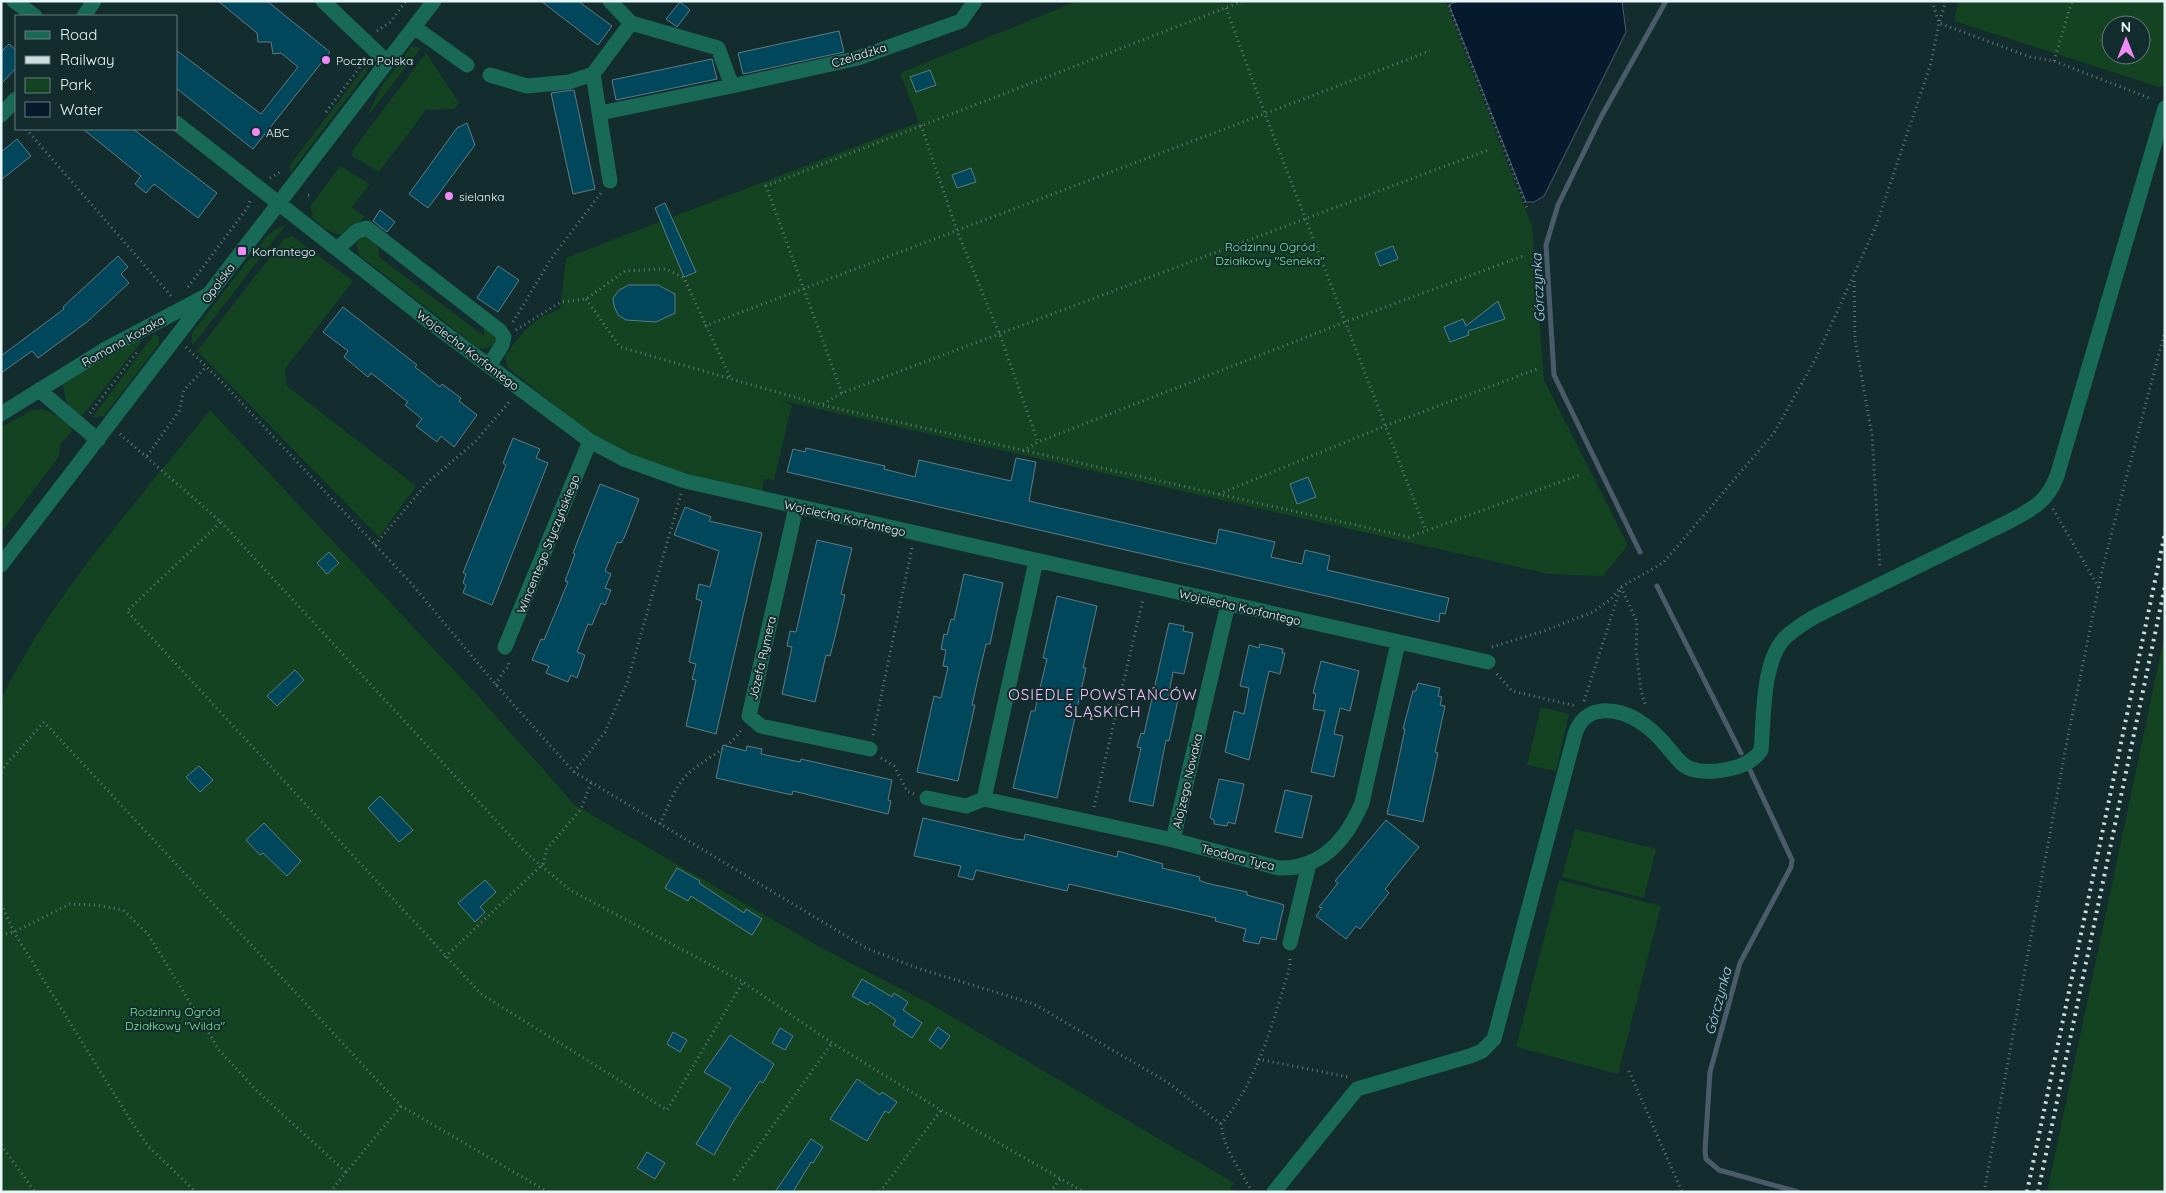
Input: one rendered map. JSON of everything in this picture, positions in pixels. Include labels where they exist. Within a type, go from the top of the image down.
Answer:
[{"type":"street","points":[[14,1],[34,15]]},
{"type":"street","points":[[85,15],[94,1]]},
{"type":"street","points":[[323,1],[387,62]]},
{"type":"street","name":"Opolska","points":[[1,565],[434,1]]},
{"type":"street","points":[[610,1],[631,23],[718,48],[732,86]]},
{"type":"street","name":"Czeladzka","points":[[600,113],[858,58],[961,21],[975,1]]},
{"type":"street","points":[[490,75],[527,86],[569,82],[593,74],[631,23]]},
{"type":"street","points":[[414,27],[467,65]]},
{"type":"street","points":[[593,74],[610,182]]},
{"type":"street","points":[[1,115],[15,100]]},
{"type":"street","points":[[1274,1192],[1350,1094],[1365,1085],[1470,1056],[1489,1046],[1497,1032],[1577,727],[1588,716],[1598,712],[1610,711],[1631,716],[1654,732],[1684,765],[1692,769],[1726,770],[1753,759],[1761,750],[1768,676],[1777,650],[1784,640],[1814,616],[2010,521],[2037,506],[2046,498],[2057,476],[2162,104]]},
{"type":"street","name":"Wojciecha Korfantego","points":[[178,125],[337,250],[489,366],[590,440],[626,460],[685,482],[1488,662]]},
{"type":"street","points":[[337,250],[357,231],[367,228],[500,331],[504,337],[502,345],[489,366]]},
{"type":"street","name":"Romana Kozaka","points":[[1,414],[104,350],[209,294]]},
{"type":"street","points":[[39,390],[98,440]]},
{"type":"street","name":"Wincentego Styczyńskiego","points":[[505,647],[590,440]]},
{"type":"street","name":"Józefa Rymera","points":[[796,507],[749,716],[761,726],[870,749]]},
{"type":"street","points":[[984,800],[1036,561]]},
{"type":"street","name":"Alojzego Nowaka","points":[[1173,840],[1228,604]]},
{"type":"street","name":"Teodora Tyca","points":[[927,798],[966,806],[984,800],[1173,840],[1279,868],[1294,868],[1309,864],[1337,846],[1352,825],[1362,803],[1398,643]]},
{"type":"street","points":[[1290,943],[1309,864]]},
{"type":"path","points":[[374,35],[383,25],[390,22],[406,1]]},
{"type":"path","points":[[842,394],[766,186],[1243,1]]},
{"type":"path","points":[[1447,1],[1527,208]]},
{"type":"path","points":[[1932,1],[1939,23]]},
{"type":"path","points":[[1621,587],[1582,709],[1573,704],[1512,691],[1488,662],[1492,645],[1574,620],[1605,603],[1621,587],[1657,567],[1670,556],[1741,469],[1774,433],[1816,358],[1876,226],[1928,72],[1946,1]]},
{"type":"path","points":[[2054,61],[2072,1]]},
{"type":"path","points":[[1226,8],[1426,531]]},
{"type":"path","points":[[1939,23],[2030,58],[2054,61],[2162,104]]},
{"type":"path","points":[[705,326],[1430,51]]},
{"type":"path","points":[[320,120],[360,67],[362,60],[359,52]]},
{"type":"path","points":[[921,125],[957,231],[1000,335],[1038,442]]},
{"type":"path","points":[[27,130],[174,299],[167,303]]},
{"type":"path","points":[[822,404],[842,394],[1488,150]]},
{"type":"path","points":[[264,182],[280,173],[286,165]]},
{"type":"path","points":[[504,337],[551,259],[610,182]]},
{"type":"path","points":[[186,289],[248,207],[252,197]]},
{"type":"path","points":[[1023,452],[1038,442],[1345,322],[1523,256]]},
{"type":"path","points":[[504,337],[561,302],[586,299],[625,271],[666,269],[684,278],[730,378]]},
{"type":"path","points":[[1854,278],[1854,339],[1872,435],[1881,583]]},
{"type":"path","points":[[586,299],[620,347],[822,404],[1023,452],[1409,537],[1582,474]]},
{"type":"path","points":[[1984,1192],[2067,741],[2099,588],[2165,331]]},
{"type":"path","points":[[177,338],[206,366],[410,582],[496,685],[574,772],[866,948],[917,968],[1034,1004],[1167,1082],[1221,1124]]},
{"type":"path","points":[[80,425],[141,348]]},
{"type":"path","points":[[147,456],[179,412],[184,390],[206,366]]},
{"type":"path","points":[[1219,494],[1385,426],[1537,369]]},
{"type":"path","points":[[375,545],[428,482],[475,442],[519,388]]},
{"type":"path","points":[[108,426],[147,456],[220,522],[525,852],[542,864],[570,890],[743,982],[832,1043],[941,1110],[1084,1192]]},
{"type":"path","points":[[574,772],[605,732],[627,683],[685,482]]},
{"type":"path","points":[[2046,498],[2099,588]]},
{"type":"path","points":[[220,522],[127,611],[481,994],[667,1110],[743,982]]},
{"type":"path","points":[[915,533],[870,749],[894,766],[907,791],[927,798]]},
{"type":"path","points":[[1091,822],[1146,586]]},
{"type":"path","points":[[1621,587],[1637,622],[1636,649],[1641,692],[1653,722],[1654,732]]},
{"type":"path","points":[[496,685],[503,672],[510,666],[505,647]]},
{"type":"path","points":[[660,824],[684,779],[740,733],[749,716]]},
{"type":"path","points":[[1,772],[44,722],[401,1106],[548,1192]]},
{"type":"path","points":[[446,957],[542,864],[547,848],[581,809],[591,783]]},
{"type":"path","points":[[1,904],[14,932],[131,1121],[148,1146],[196,1192]]},
{"type":"path","points":[[1,935],[14,932],[70,904],[96,905],[123,910],[148,934],[219,1050],[257,1091],[347,1173]]},
{"type":"path","points":[[1252,1192],[1231,1157],[1222,1136],[1221,1124],[1234,1109],[1258,1058],[1276,1013],[1290,966],[1290,943]]},
{"type":"path","points":[[734,1180],[832,1043]]},
{"type":"path","points":[[1258,1058],[1350,1077],[1365,1085]]},
{"type":"path","points":[[1629,1071],[1682,1192]]},
{"type":"path","points":[[330,1192],[401,1106]]},
{"type":"path","points":[[880,1192],[941,1110]]},
{"type":"path","points":[[1,1145],[35,1192]]},
{"type":"path","points":[[1050,1192],[1061,1178]]},
{"type":"green space","name":"Rodzinny Ogród Działkowy \"Seneka\"","points":[[1078,1],[1445,1],[1532,227],[1544,380],[1628,545],[1603,576],[1549,574],[779,400],[792,405],[774,480],[764,479],[762,491],[673,470],[632,455],[586,430],[507,367],[505,357],[522,334],[542,317],[560,309],[566,258],[919,122],[900,73]]},
{"type":"green space","points":[[1959,1],[2165,1],[2165,85],[2159,87],[1954,21]]},
{"type":"green space","points":[[412,46],[421,48],[366,118],[381,87]]},
{"type":"green space","points":[[426,53],[459,103],[454,109],[426,110],[379,172],[352,156],[353,150]]},
{"type":"green space","points":[[368,63],[366,73],[291,172],[289,166]]},
{"type":"green space","points":[[340,166],[370,184],[352,207],[365,217],[344,234],[333,233],[326,229],[311,217],[313,215],[310,207]]},
{"type":"green space","points":[[285,226],[193,345],[192,333],[267,236],[277,228]]},
{"type":"green space","points":[[366,235],[378,242],[379,257],[484,336],[484,327],[496,337],[494,344],[484,349],[477,347],[359,255],[356,244],[360,238]]},
{"type":"green space","points":[[292,236],[353,281],[285,369],[287,386],[416,486],[379,537],[197,351],[285,238]]},
{"type":"green space","points":[[155,333],[159,337],[159,344],[104,416],[92,418]]},
{"type":"green space","points":[[141,339],[140,344],[82,416],[73,411],[66,399],[63,384],[109,354]]},
{"type":"green space","points":[[43,409],[62,418],[73,429],[61,444],[58,458],[1,533],[1,427],[33,410]]},
{"type":"green space","name":"Rodzinny Ogród Działkowy \"Wilda\"","points":[[210,410],[478,696],[575,805],[818,946],[934,1006],[1234,1183],[1229,1192],[1,1192],[1,700],[44,624],[70,587],[97,550]]},
{"type":"green space","points":[[2165,633],[2165,1192],[2047,1192]]},
{"type":"green space","points":[[1541,707],[1569,714],[1556,771],[1527,765]]},
{"type":"green space","points":[[1575,829],[1656,849],[1644,898],[1562,877]]},
{"type":"green space","points":[[1559,880],[1661,906],[1618,1074],[1516,1047]]},
{"type":"water","points":[[1458,1],[1622,1],[1626,32],[1544,196],[1534,202],[1526,202],[1449,5]]},
{"type":"building","points":[[218,1],[267,1],[330,52],[253,149],[178,90],[178,52],[261,114],[298,67],[281,53],[273,54],[271,42],[258,42],[257,33]]},
{"type":"building","points":[[541,1],[578,1],[612,26],[598,45]]},
{"type":"building","points":[[680,2],[690,10],[677,27],[666,19]]},
{"type":"building","points":[[839,31],[844,52],[743,74],[738,53]]},
{"type":"building","points":[[9,44],[15,49],[15,69],[1,84],[1,52]]},
{"type":"building","points":[[712,59],[717,79],[616,100],[612,80]]},
{"type":"building","points":[[930,70],[936,85],[916,92],[910,77]]},
{"type":"building","points":[[574,90],[595,189],[573,194],[551,93]]},
{"type":"building","points":[[467,123],[475,145],[428,208],[409,194],[457,128]]},
{"type":"building","points":[[84,130],[134,130],[217,193],[198,218],[154,184],[146,193],[135,184],[141,176]]},
{"type":"building","points":[[17,139],[31,156],[1,180],[1,152]]},
{"type":"building","points":[[971,168],[976,182],[957,188],[952,175]]},
{"type":"building","points":[[665,203],[696,272],[684,277],[655,208]]},
{"type":"building","points":[[380,210],[395,222],[387,232],[373,221]]},
{"type":"building","points":[[1393,246],[1398,259],[1380,266],[1375,253]]},
{"type":"building","points":[[118,256],[128,267],[121,274],[129,283],[87,322],[38,358],[32,351],[1,373],[1,356],[64,309],[63,307]]},
{"type":"building","points":[[498,266],[519,280],[498,312],[477,298]]},
{"type":"building","points":[[629,285],[658,285],[675,294],[675,313],[656,322],[626,320],[618,315],[613,298],[619,290]]},
{"type":"building","points":[[1498,301],[1505,319],[1468,331],[1469,335],[1450,342],[1444,327],[1463,319],[1466,326]]},
{"type":"building","points":[[343,307],[417,365],[415,367],[440,387],[442,384],[461,398],[459,401],[477,415],[454,447],[441,436],[437,442],[416,426],[422,419],[405,405],[408,402],[371,373],[368,377],[344,357],[348,351],[323,332]]},
{"type":"building","points":[[513,438],[540,449],[536,458],[548,463],[492,605],[463,593],[466,585],[463,583],[466,574],[463,573],[506,465],[503,463]]},
{"type":"building","points":[[806,448],[885,466],[884,469],[915,477],[919,460],[1011,481],[1016,458],[1036,462],[1029,501],[1216,544],[1219,529],[1275,542],[1271,557],[1302,564],[1305,550],[1330,556],[1327,570],[1449,598],[1445,614],[1440,613],[1439,622],[787,472],[793,449],[805,452]]},
{"type":"building","points":[[1308,477],[1316,497],[1297,504],[1290,484]]},
{"type":"building","points":[[600,484],[639,499],[624,538],[621,543],[617,542],[605,571],[611,574],[605,588],[611,590],[605,605],[601,603],[592,625],[588,624],[577,652],[585,655],[577,678],[571,675],[568,682],[546,673],[549,666],[532,660],[541,639],[544,640],[568,582],[565,581],[575,554],[573,553]]},
{"type":"building","points":[[685,507],[711,517],[709,521],[762,533],[716,734],[686,726],[696,680],[692,679],[696,664],[689,662],[702,601],[696,599],[699,584],[710,587],[719,551],[674,535]]},
{"type":"building","points":[[817,540],[852,548],[841,594],[845,595],[834,641],[830,656],[826,655],[815,702],[782,694],[792,647],[787,646],[790,631],[796,632]]},
{"type":"building","points":[[329,552],[339,563],[327,574],[317,563]]},
{"type":"building","points":[[964,574],[1003,583],[990,644],[986,644],[979,674],[972,705],[975,705],[958,781],[917,772],[934,696],[941,698],[948,667],[943,666],[946,650],[941,649],[944,634],[947,635],[951,619],[954,620]]},
{"type":"building","points":[[1057,596],[1097,606],[1083,668],[1086,668],[1057,798],[1013,788],[1031,711],[1035,711],[1047,659],[1043,658]]},
{"type":"building","points":[[1169,623],[1184,626],[1183,631],[1193,633],[1184,674],[1173,672],[1168,698],[1178,700],[1169,741],[1166,740],[1153,806],[1129,801],[1141,748],[1137,747],[1141,733],[1144,734]]},
{"type":"building","points":[[1260,644],[1283,649],[1282,653],[1285,653],[1280,674],[1269,671],[1249,760],[1225,752],[1234,711],[1244,714],[1249,688],[1240,686],[1249,645],[1259,648]]},
{"type":"building","points":[[1321,661],[1359,671],[1350,711],[1340,708],[1334,734],[1343,736],[1334,777],[1311,772],[1325,711],[1313,709],[1316,694],[1313,693]]},
{"type":"building","points":[[295,670],[304,680],[277,706],[267,696]]},
{"type":"building","points":[[1418,683],[1440,688],[1438,696],[1442,697],[1440,705],[1445,706],[1435,752],[1438,753],[1423,822],[1387,814],[1405,729],[1403,729],[1413,691],[1416,691]]},
{"type":"building","points":[[723,745],[746,751],[747,746],[762,749],[761,754],[800,762],[801,759],[892,780],[888,800],[891,801],[888,814],[793,791],[792,795],[716,778]]},
{"type":"building","points":[[199,766],[213,780],[200,792],[186,777]]},
{"type":"building","points":[[1219,779],[1244,784],[1235,824],[1228,822],[1227,826],[1214,824],[1214,820],[1210,818]]},
{"type":"building","points":[[1285,790],[1312,796],[1302,838],[1275,832]]},
{"type":"building","points":[[380,796],[413,830],[399,842],[368,808]]},
{"type":"building","points":[[923,818],[1015,839],[1024,840],[1025,834],[1117,857],[1118,851],[1163,864],[1162,868],[1200,877],[1199,880],[1206,883],[1247,892],[1247,895],[1284,905],[1276,940],[1261,937],[1259,944],[1243,941],[1246,929],[1215,921],[1216,918],[1069,884],[1067,891],[976,870],[973,880],[958,876],[961,866],[914,856]]},
{"type":"building","points":[[1386,820],[1419,847],[1385,889],[1389,893],[1360,929],[1356,926],[1346,939],[1316,916],[1322,908],[1319,907],[1338,883],[1335,881]]},
{"type":"building","points":[[264,823],[301,861],[287,876],[263,853],[260,855],[246,840]]},
{"type":"building","points":[[677,868],[700,881],[699,883],[744,913],[746,909],[762,919],[752,935],[691,896],[688,901],[665,888]]},
{"type":"building","points":[[485,880],[496,892],[480,907],[485,912],[475,922],[458,903]]},
{"type":"building","points":[[862,979],[892,997],[894,993],[908,1002],[903,1010],[922,1023],[912,1038],[893,1025],[896,1020],[870,1002],[868,1005],[852,996]]},
{"type":"building","points":[[938,1027],[950,1036],[941,1049],[929,1040]]},
{"type":"building","points":[[780,1028],[793,1036],[785,1050],[772,1043]]},
{"type":"building","points":[[673,1032],[687,1040],[680,1052],[667,1044]]},
{"type":"building","points":[[730,1035],[774,1064],[763,1083],[760,1081],[714,1155],[696,1144],[731,1088],[704,1072]]},
{"type":"building","points":[[857,1079],[880,1095],[882,1092],[897,1102],[889,1113],[885,1111],[867,1141],[830,1119]]},
{"type":"building","points":[[811,1139],[823,1147],[813,1163],[811,1162],[793,1192],[775,1192]]},
{"type":"building","points":[[647,1152],[665,1163],[655,1179],[637,1168]]},
{"type":"waterway","name":"Górczynka","points":[[1640,552],[1554,375],[1546,245],[1558,205],[1601,117],[1666,1]]},
{"type":"waterway","name":"Górczynka","points":[[1657,586],[1741,753]]},
{"type":"waterway","name":"Górczynka","points":[[1750,770],[1792,860],[1791,867],[1740,963],[1710,1072],[1705,1151],[1706,1159],[1719,1170],[1798,1192]]},
{"type":"railway","points":[[2027,1192],[2165,533]]},
{"type":"railway","points":[[2038,1192],[2165,586]]},
{"type":"place","name":"Poczta Polska","points":[[326,60]]},
{"type":"place","name":"ABC","points":[[256,132]]},
{"type":"place","name":"sielanka","points":[[449,196]]},
{"type":"place","name":"Korfantego","points":[[242,251]]},
{"type":"district","name":"OSIEDLE POWSTAŃCÓW ŚLĄSKICH","points":[[1103,702]]}]
